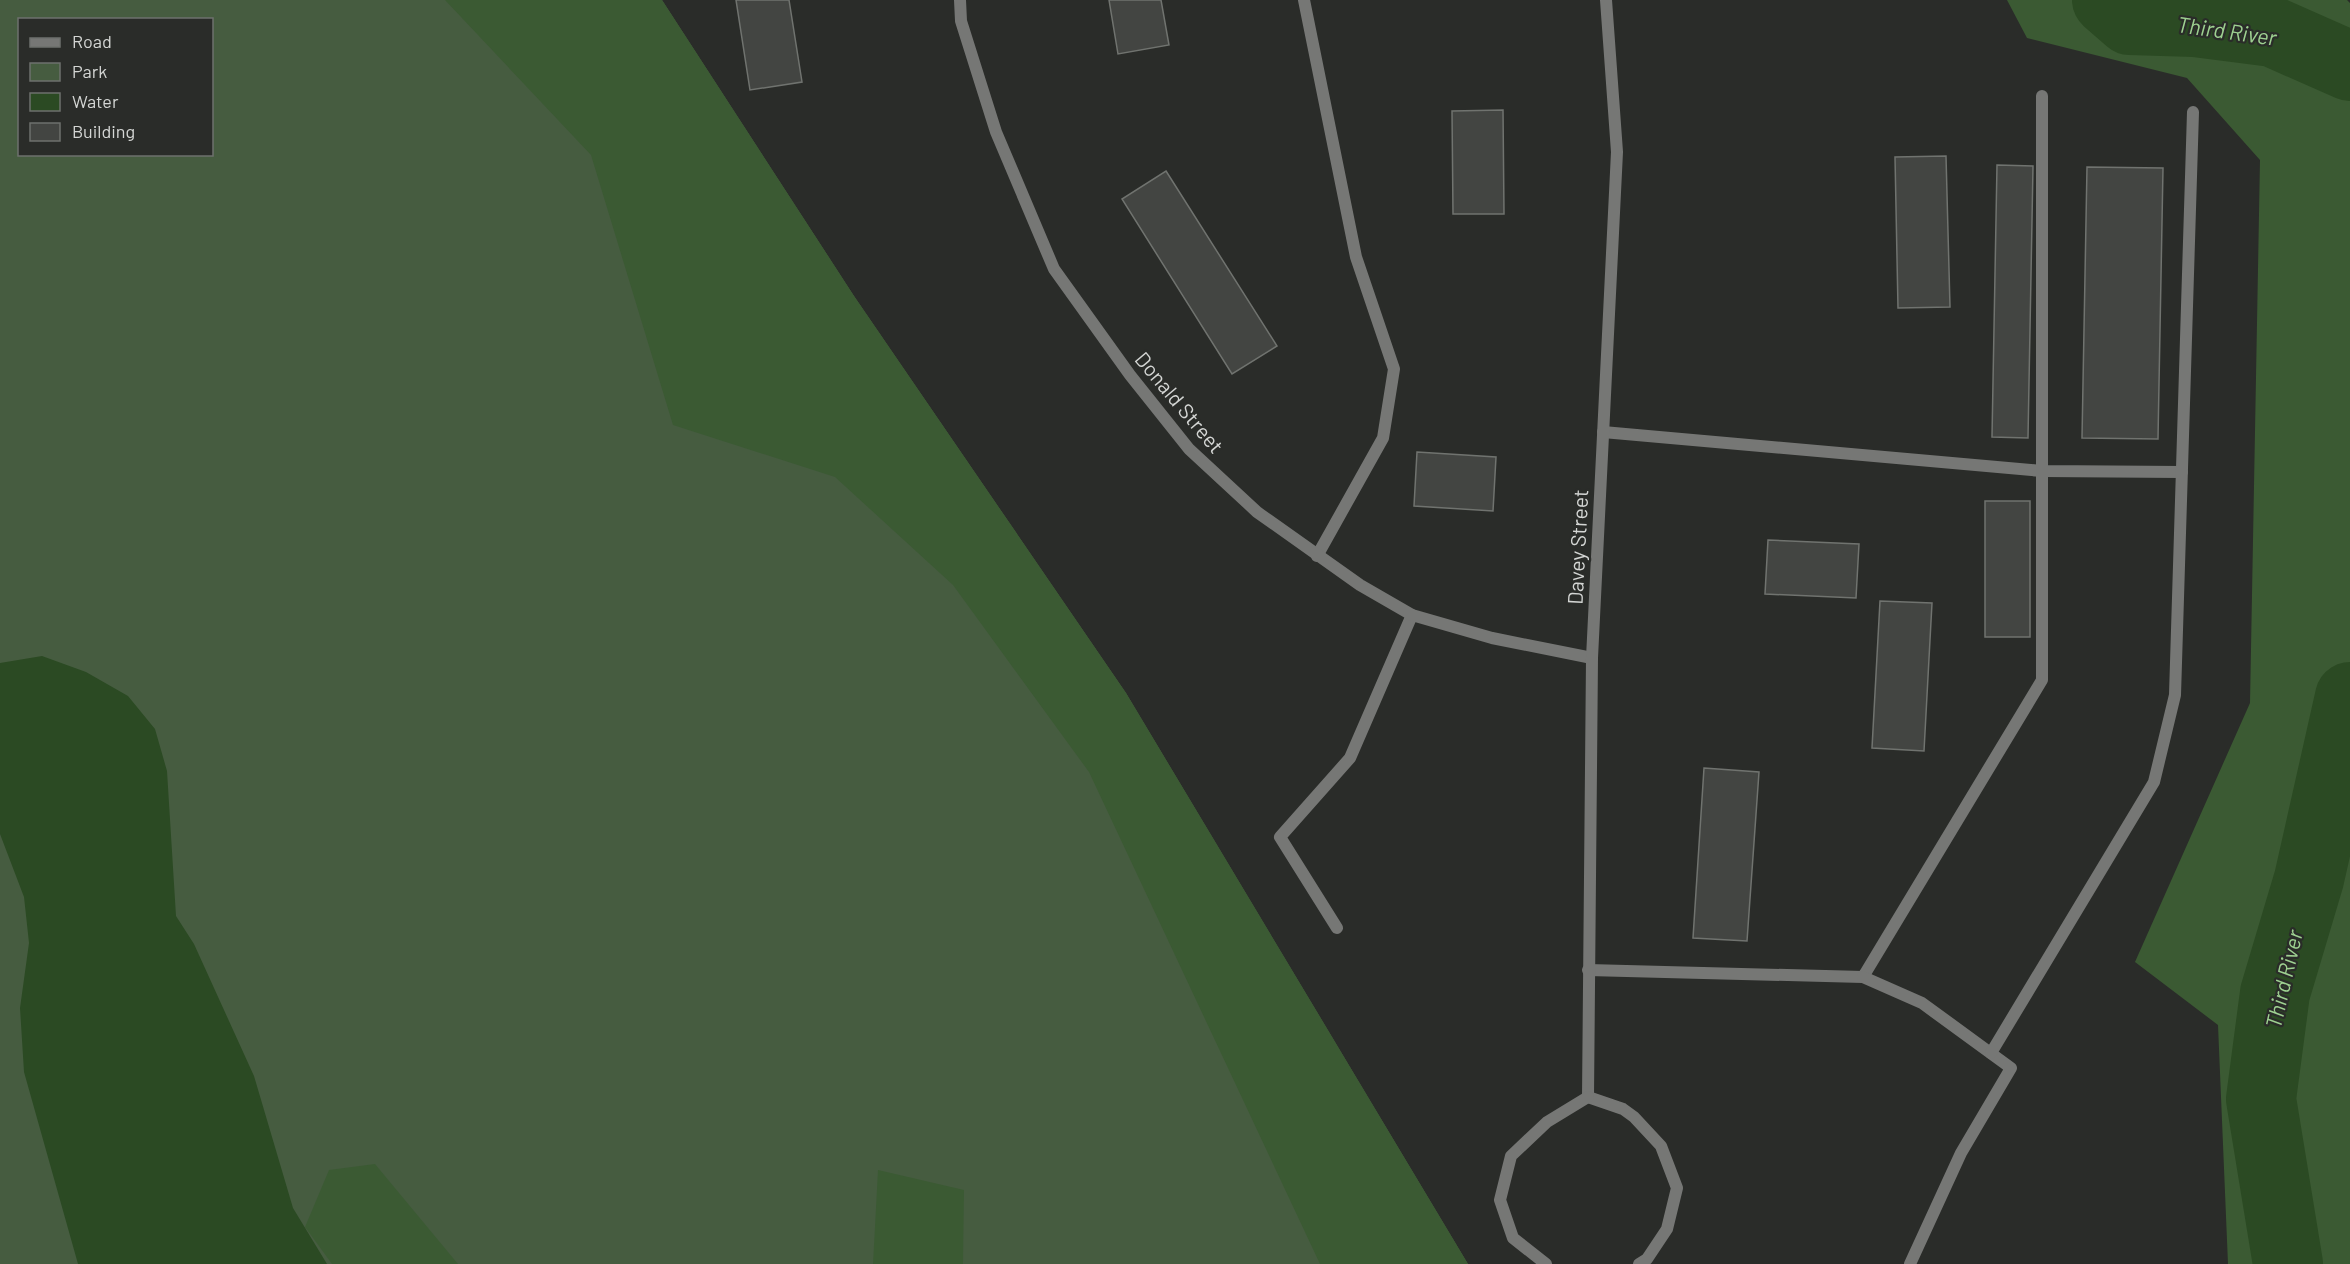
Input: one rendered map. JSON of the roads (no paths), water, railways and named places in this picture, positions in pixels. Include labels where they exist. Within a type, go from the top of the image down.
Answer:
[{"type":"street","name":"Donald Street","points":[[960,0],[961,21],[996,132],[1054,269],[1130,375],[1189,449],[1257,512],[1317,556],[1412,615],[1492,638],[1592,658]]},
{"type":"street","points":[[1304,0],[1356,257],[1394,369],[1383,438],[1317,556]]},
{"type":"street","name":"Davey Street","points":[[1588,1097],[1592,658],[1617,152],[1606,0]]},
{"type":"street","points":[[1863,977],[2042,680],[2042,96]]},
{"type":"street","points":[[1991,1053],[2154,782],[2175,695],[2193,112]]},
{"type":"street","points":[[1602,432],[2042,471],[2182,472]]},
{"type":"street","points":[[1337,928],[1280,837],[1350,758],[1412,615]]},
{"type":"street","points":[[1588,970],[1863,977],[1922,1003],[2011,1068],[1961,1153],[1910,1264]]},
{"type":"street","points":[[1545,1264],[1513,1238],[1500,1200],[1511,1156],[1547,1122],[1588,1097],[1623,1109],[1634,1117],[1662,1146],[1677,1188],[1667,1229],[1647,1259],[1639,1264]]},
{"type":"water","points":[[42,656],[86,672],[128,696],[155,729],[167,771],[176,916],[194,944],[254,1076],[293,1208],[327,1264],[78,1264],[24,1072],[20,1008],[29,943],[24,897],[0,834],[0,663]]},
{"type":"waterway","name":"Third River","points":[[2107,0],[2130,20],[2195,22],[2273,32],[2350,66]]},
{"type":"waterway","name":"Third River","points":[[2288,1264],[2261,1099],[2275,993],[2309,879],[2350,697]]}]
